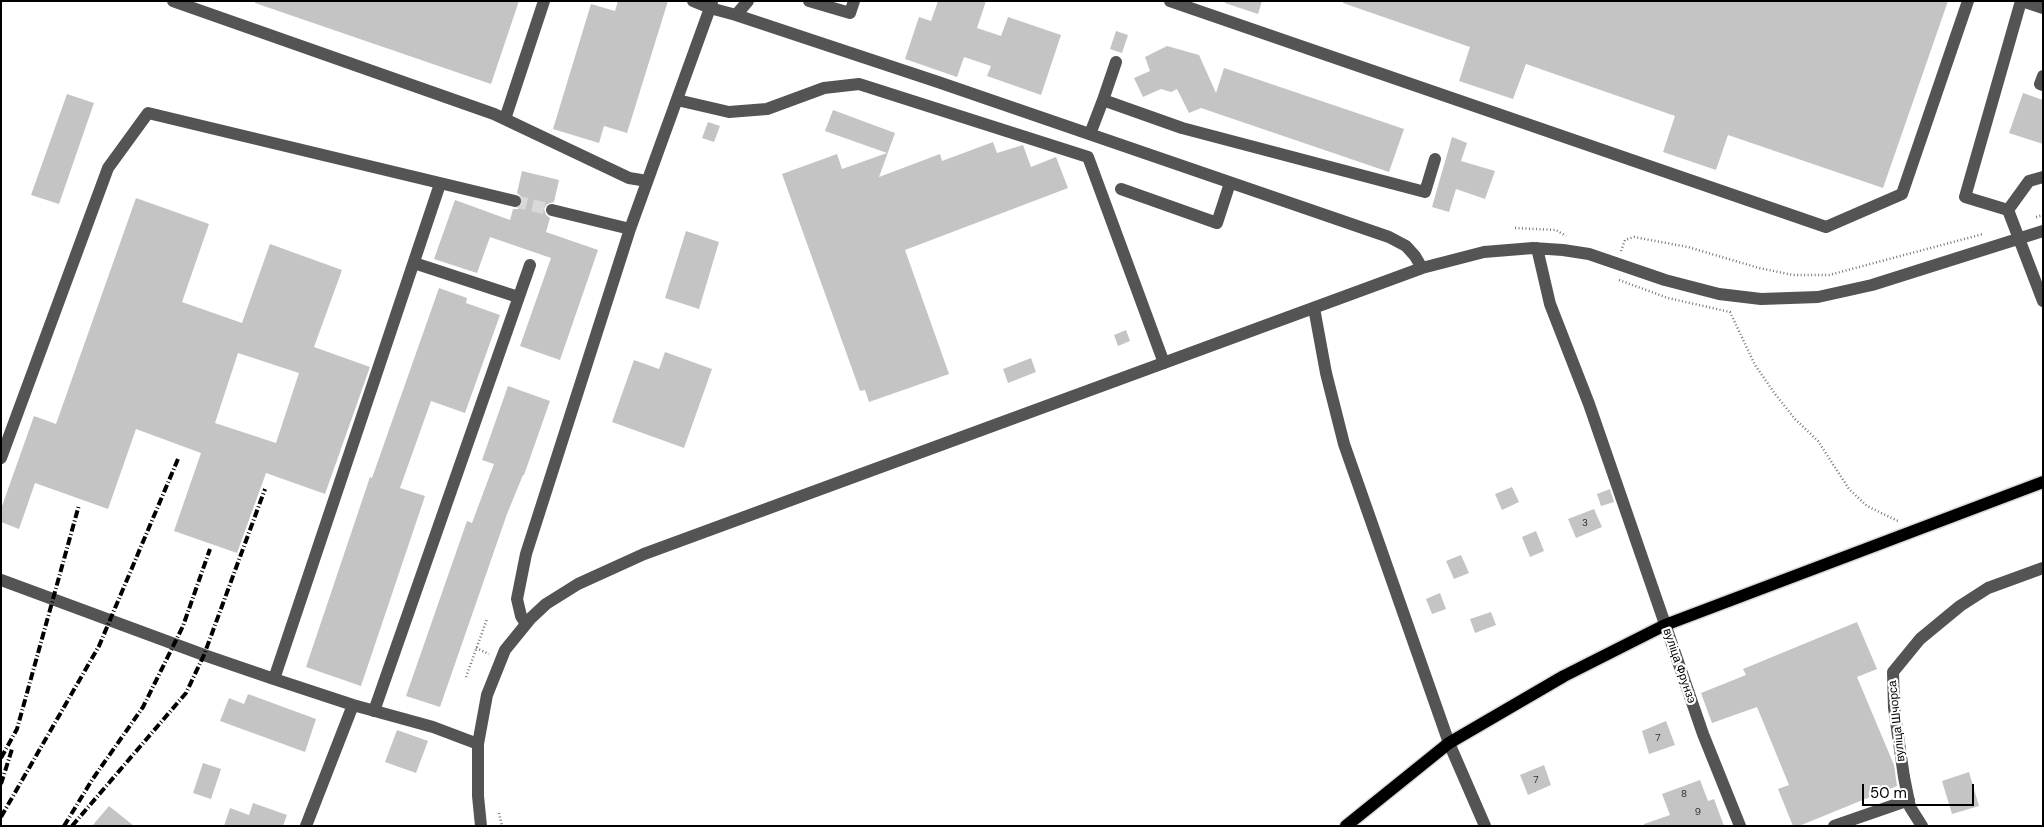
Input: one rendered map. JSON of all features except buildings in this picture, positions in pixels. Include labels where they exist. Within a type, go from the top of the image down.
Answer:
[{"type":"main road","points":[[1346,826],[1450,743],[1564,676],[1665,625],[2043,482]]},
{"type":"street","points":[[173,1],[505,119],[630,178],[647,181]]},
{"type":"street","points":[[505,119],[544,1]]},
{"type":"street","points":[[693,1],[711,5],[1389,237],[1406,246],[1422,268]]},
{"type":"street","points":[[736,15],[748,1]]},
{"type":"street","points":[[809,1],[850,13],[854,1]]},
{"type":"street","points":[[1170,1],[1826,227],[1902,194],[1968,1]]},
{"type":"street","points":[[2008,210],[1965,197],[2021,1],[2043,8]]},
{"type":"street","points":[[526,624],[521,616],[517,599],[526,554],[630,229],[711,5]]},
{"type":"street","points":[[1090,134],[1116,62]]},
{"type":"street","points":[[2043,76],[2040,84],[2043,85]]},
{"type":"street","points":[[676,100],[729,112],[768,109],[824,88],[859,84],[1088,157],[1164,362]]},
{"type":"street","points":[[1103,100],[1182,128],[1424,192],[1435,159]]},
{"type":"street","points":[[1,458],[108,168],[148,113],[515,201]]},
{"type":"street","points":[[2008,210],[2029,180],[2043,177]]},
{"type":"street","points":[[1121,189],[1218,223],[1230,183]]},
{"type":"street","points":[[274,679],[440,184]]},
{"type":"street","points":[[552,210],[630,229]]},
{"type":"street","points":[[2008,210],[2043,301]]},
{"type":"street","points":[[481,826],[478,796],[478,744],[487,695],[505,650],[526,624],[546,604],[567,590],[644,554],[1422,268],[1484,252],[1537,248],[1588,254],[1665,280],[1720,294],[1761,299],[1818,297],[1872,285],[2043,231]]},
{"type":"street","name":"вуліца Фрунзэ","points":[[1537,248],[1550,304],[1589,404],[1703,734],[1740,826]]},
{"type":"street","points":[[414,263],[518,297]]},
{"type":"street","points":[[374,711],[530,265]]},
{"type":"street","points":[[1314,308],[1326,373],[1344,444],[1450,743],[1485,826]]},
{"type":"street","name":"вуліца Шчорса","points":[[1922,826],[1910,807],[1908,800],[1894,708],[1892,672],[1920,640],[1960,606],[1988,588],[2043,568]]},
{"type":"street","points":[[1,580],[204,655],[353,705],[432,727],[478,744]]},
{"type":"street","points":[[306,826],[353,705]]},
{"type":"street","points":[[1834,826],[1908,800]]},
{"type":"path","points":[[1515,228],[1556,230]]},
{"type":"path","points":[[1621,251],[1625,240],[1634,237],[1688,247],[1759,268],[1793,275],[1828,275],[1986,233]]},
{"type":"path","points":[[1668,298],[1730,312],[1755,365],[1795,419],[1818,441],[1849,489],[1867,506],[1903,524],[1908,533]]},
{"type":"path","points":[[466,677],[487,619]]},
{"type":"path","points":[[499,813],[502,826]]},
{"type":"tunnel","points":[[515,201],[552,210]]},
{"type":"railway","points":[[1,817],[99,646],[178,459]]},
{"type":"railway","points":[[72,826],[186,693],[204,655],[265,489]]},
{"type":"railway","points":[[1,758],[17,729],[79,505]]},
{"type":"railway","points":[[64,826],[92,780],[143,707],[183,626],[210,549]]},
{"type":"railway","points":[[1,784],[12,749]]}]
